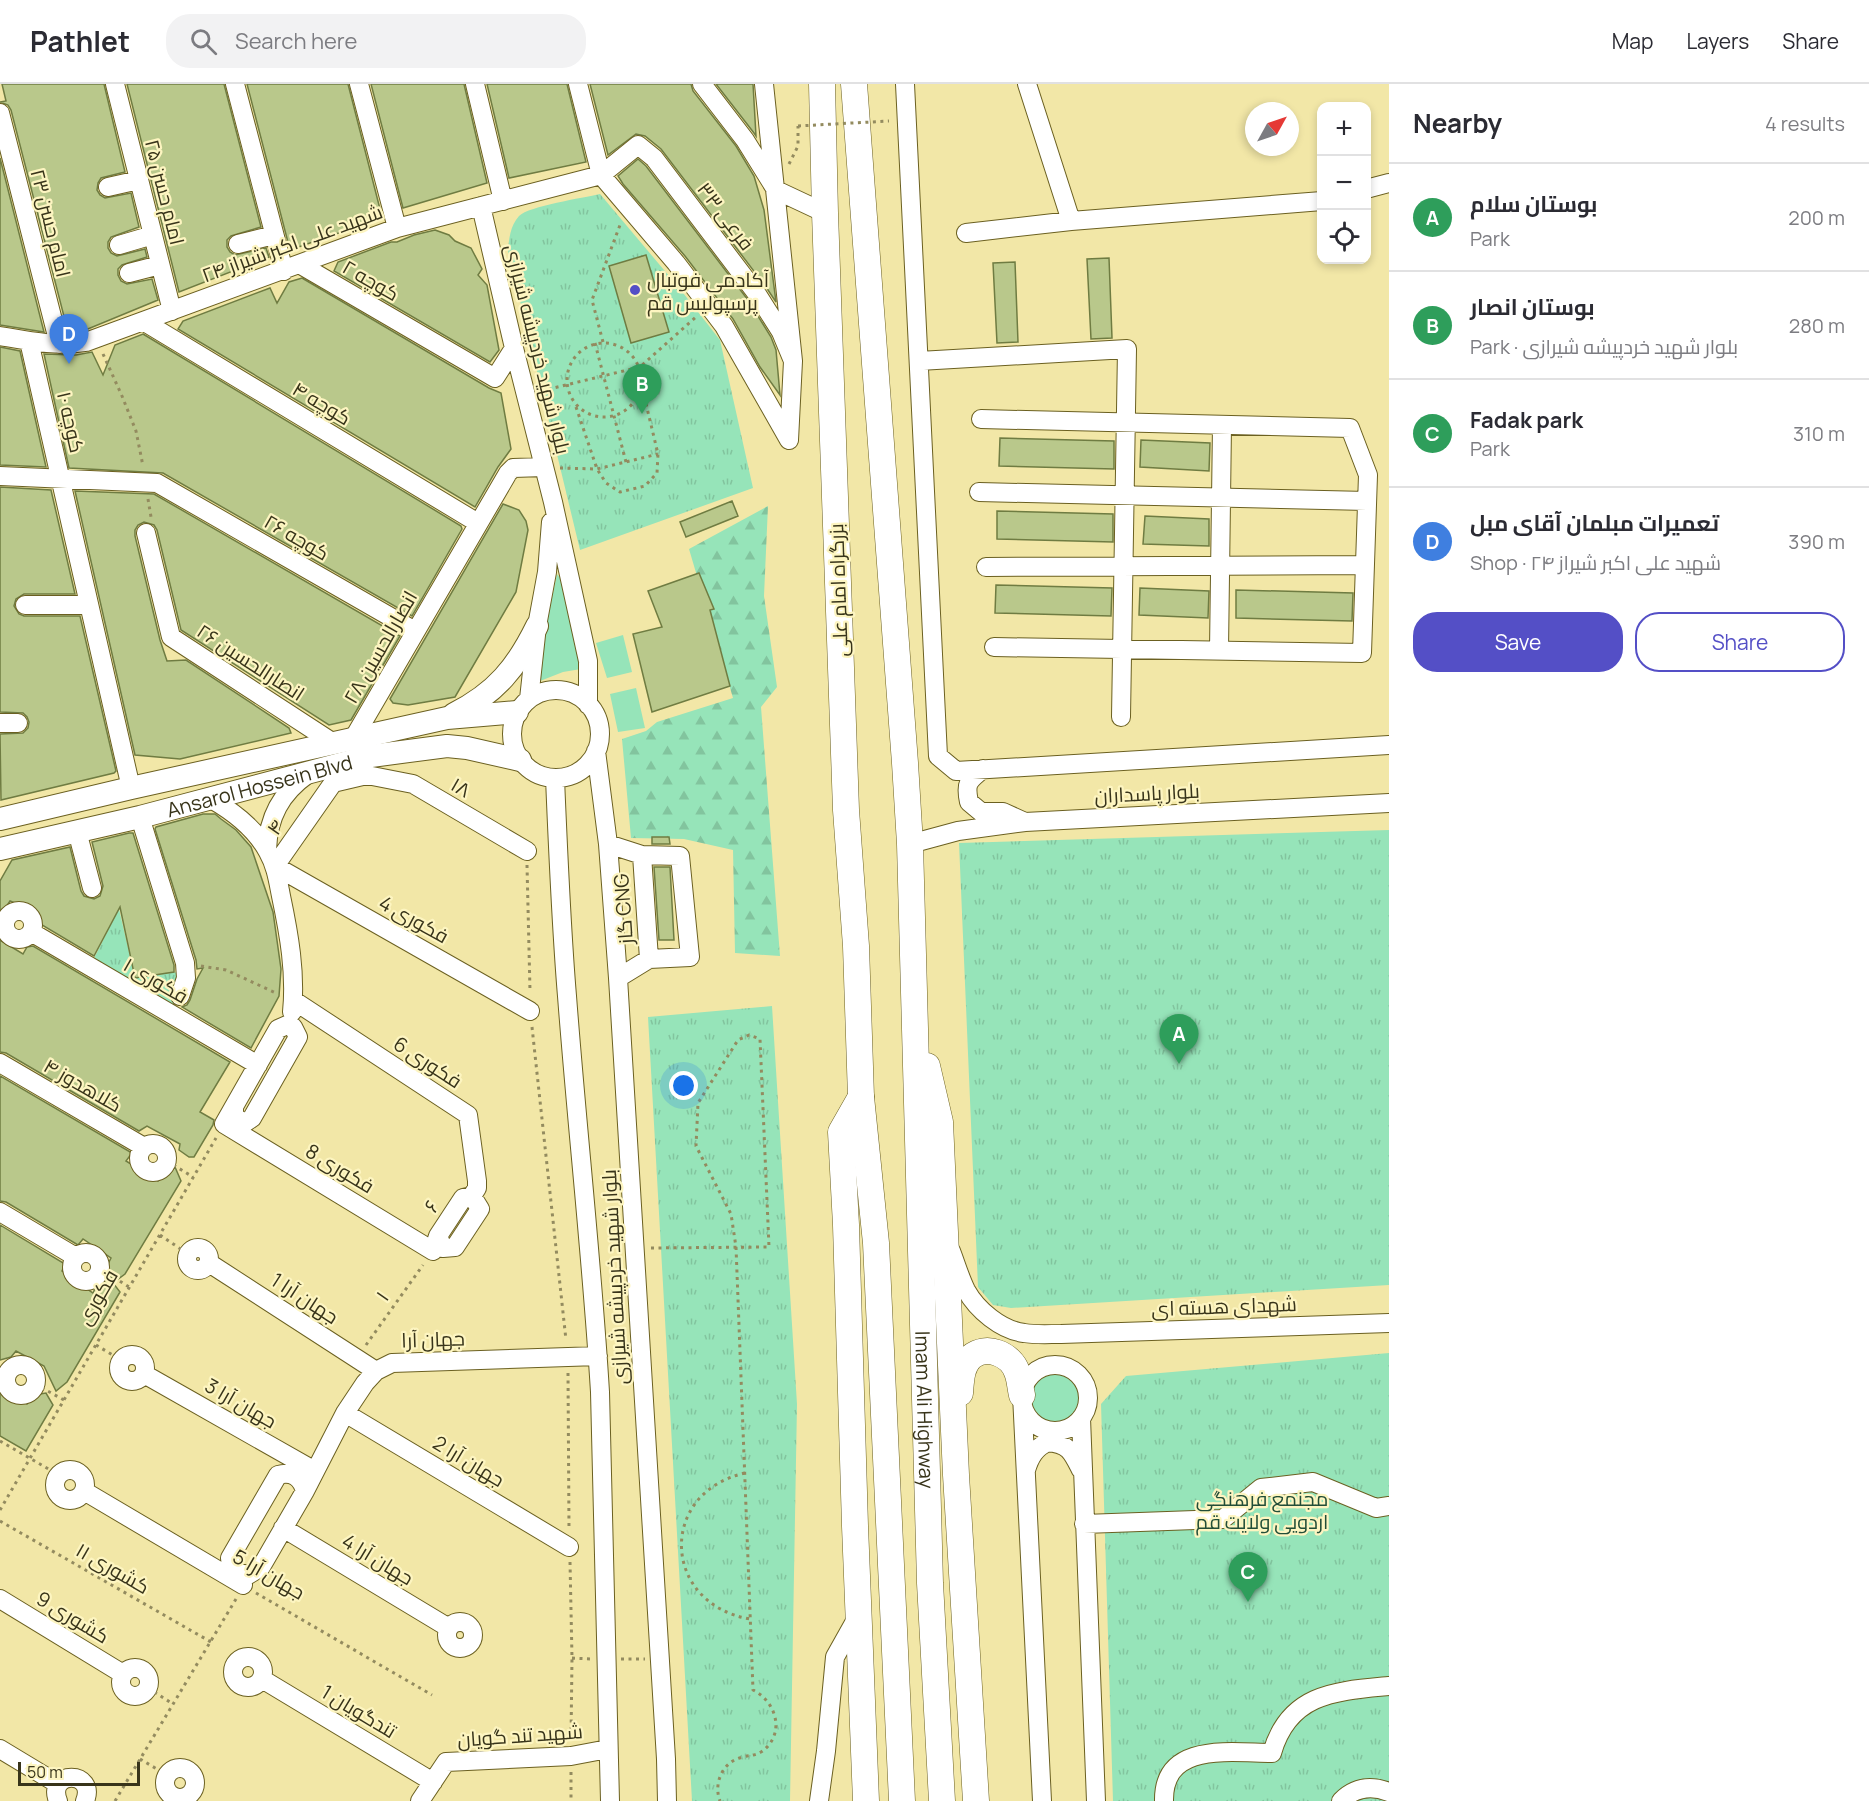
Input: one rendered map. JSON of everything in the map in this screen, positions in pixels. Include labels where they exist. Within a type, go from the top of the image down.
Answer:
[{"type":"highway","name":"بزرگراه امام علی","points":[[822,84],[846,810],[856,946],[861,1097]]},
{"type":"highway","points":[[854,84],[905,763],[910,844],[915,1017],[940,1122],[976,1801]]},
{"type":"highway","name":"Imam Ali Highway","points":[[915,1017],[930,1583],[942,1801]]},
{"type":"highway","points":[[861,1097],[841,1132],[866,1801]]},
{"type":"highway","name":"Imam Ali Highway","points":[[861,1097],[876,1243],[902,1801]]},
{"type":"highway","points":[[955,1438],[962,1372],[970,1358],[981,1353],[995,1351],[1007,1357],[1017,1370],[1022,1395]]},
{"type":"highway","points":[[856,1801],[864,1747]]},
{"type":"main road","points":[[447,718],[488,694],[509,674],[537,626]]},
{"type":"main road","name":"Ansarol Hossein Blvd","points":[[0,819],[447,718],[523,705]]},
{"type":"main road","name":"Ansarol Hossein Blvd","points":[[0,849],[140,817],[371,756],[440,746],[467,748],[520,760]]},
{"type":"street","name":"امام حسن ۲۵","points":[[116,84],[172,311]]},
{"type":"street","points":[[235,84],[274,235],[292,268]]},
{"type":"street","points":[[359,84],[397,228]]},
{"type":"street","points":[[475,84],[503,201]]},
{"type":"street","points":[[578,84],[601,175],[676,263],[724,326],[789,440],[793,361],[764,84]]},
{"type":"street","points":[[702,84],[746,140],[776,190],[825,213]]},
{"type":"street","points":[[905,84],[920,361],[1127,349],[1121,717]]},
{"type":"street","points":[[1027,84],[1071,221]]},
{"type":"street","name":"امام حسن ۲۳","points":[[0,112],[59,344]]},
{"type":"street","name":"فرعی ۳۳","points":[[601,175],[638,145],[654,158],[757,294],[782,332],[793,361]]},
{"type":"street","name":"شهید علی اکبر شیراز ۲۴","points":[[0,336],[69,345],[96,339],[397,228],[601,175]]},
{"type":"street","points":[[108,188],[139,180]]},
{"type":"street","points":[[1371,188],[1389,183]]},
{"type":"street","points":[[966,233],[1071,221],[1317,201]]},
{"type":"street","name":"بلوار شهید خردپیشه شیرازی","points":[[481,206],[553,502],[588,661],[588,705]]},
{"type":"street","points":[[119,245],[153,235]]},
{"type":"street","points":[[237,244],[274,235]]},
{"type":"street","points":[[129,273],[160,265]]},
{"type":"street","name":"کوچه ۲","points":[[292,268],[419,334],[495,378],[514,348]]},
{"type":"street","name":"کوچه ۴","points":[[143,321],[478,523]]},
{"type":"street","name":"کوچه ۱۰","points":[[29,341],[131,788]]},
{"type":"street","name":"بلوار پاسداران","points":[[920,361],[938,756],[956,771],[1389,745]]},
{"type":"street","points":[[981,419],[1350,428],[1368,475],[1362,653],[994,646]]},
{"type":"street","points":[[1219,650],[1222,425]]},
{"type":"street","name":"انصارالحسین ۲۸","points":[[344,741],[415,631],[508,472],[513,468],[544,467]]},
{"type":"street","points":[[0,476],[151,482]]},
{"type":"street","name":"کوچه ۲۶","points":[[151,482],[415,631]]},
{"type":"street","points":[[979,492],[1367,501]]},
{"type":"street","name":"بلوار شهید خردپیشه شیرازی","points":[[523,705],[548,572],[553,502]]},
{"type":"street","name":"انصارالحسین ۲۶","points":[[146,533],[171,637],[344,741]]},
{"type":"street","points":[[986,567],[1365,565]]},
{"type":"street","points":[[25,605],[89,606]]},
{"type":"street","points":[[555,690],[573,694],[588,705],[594,713],[600,732],[596,751],[580,771],[555,778],[536,773],[520,760],[513,745],[512,728],[523,705],[537,694],[555,690]]},
{"type":"street","name":"بلوار شهید خردپیشه شیرازی","points":[[596,751],[608,844],[618,978],[666,1748],[667,1801]]},
{"type":"street","points":[[983,769],[970,779],[967,786],[969,802],[981,812],[1003,812],[1025,822]]},
{"type":"street","points":[[290,1025],[293,1000],[288,933],[271,858],[268,834],[270,821],[290,789],[308,773]]},
{"type":"street","name":"۴","points":[[271,858],[333,783],[367,775]]},
{"type":"street","name":"۱۸","points":[[367,775],[413,784],[527,851]]},
{"type":"street","name":"بلوار شهید خردپیشه شیرازی","points":[[555,778],[567,995],[598,1356],[610,1801]]},
{"type":"street","points":[[211,799],[237,815],[250,827],[271,858]]},
{"type":"street","name":"بلوار پاسداران","points":[[910,844],[958,831],[1025,822],[1389,803]]},
{"type":"street","points":[[140,817],[185,963],[186,978],[180,996]]},
{"type":"street","points":[[76,831],[92,888]]},
{"type":"street","points":[[608,844],[642,855],[680,856],[690,957],[649,959],[618,978]]},
{"type":"street","name":"گاز CNG","points":[[642,855],[649,959]]},
{"type":"street","name":"فکوری 4","points":[[271,858],[530,1011]]},
{"type":"street","name":"فکوری ۱","points":[[3,921],[6,932],[13,938],[27,938],[31,932],[258,1065]]},
{"type":"street","name":"فکوری 6","points":[[293,1000],[468,1115],[477,1181],[477,1188],[472,1196]]},
{"type":"street","points":[[224,1124],[278,1029],[284,1025],[290,1025],[296,1030],[297,1037],[254,1115],[249,1121],[238,1120],[234,1114],[234,1107]]},
{"type":"street","name":"کلاهدوز ۴","points":[[0,1063],[144,1147],[138,1157],[144,1170],[158,1172],[167,1161]]},
{"type":"street","name":"فکوری 8","points":[[224,1124],[435,1243]]},
{"type":"street","name":"۶","points":[[435,1243],[443,1248],[455,1247],[480,1209],[472,1196]]},
{"type":"street","points":[[0,1212],[76,1257],[72,1269],[76,1278],[81,1281],[95,1279],[101,1269]]},
{"type":"street","name":"شهدای هسته ای","points":[[946,1239],[967,1291],[980,1308],[1010,1329],[1023,1333],[1061,1334],[1389,1323]]},
{"type":"street","name":"جهان آرا 1","points":[[188,1254],[189,1264],[194,1269],[204,1269],[209,1263],[376,1371]]},
{"type":"street","points":[[1061,1334],[1063,1366]]},
{"type":"street","name":"جهان آرا","points":[[376,1371],[392,1363],[598,1356]]},
{"type":"street","name":"جهان آرا 3","points":[[121,1360],[119,1369],[125,1379],[134,1381],[144,1374],[315,1472]]},
{"type":"street","points":[[1022,1395],[1027,1415],[1034,1423],[1053,1430],[1063,1430],[1081,1418],[1088,1398],[1086,1387],[1073,1370],[1052,1365],[1031,1374],[1022,1395],[1042,1801]]},
{"type":"street","points":[[5,1368],[6,1382],[11,1391],[25,1394],[30,1392],[35,1384]]},
{"type":"street","points":[[287,1455],[278,1475],[226,1565],[231,1565],[239,1573],[248,1575],[261,1567],[305,1491],[345,1413],[376,1371]]},
{"type":"street","name":"جهان آرا 2","points":[[345,1413],[569,1547]]},
{"type":"street","points":[[1081,1418],[1095,1801]]},
{"type":"street","points":[[1025,1472],[1036,1449],[1047,1442],[1065,1446],[1071,1451],[1082,1471]]},
{"type":"street","points":[[278,1475],[285,1473],[295,1476],[302,1482],[305,1491]]},
{"type":"street","name":"جهان آرا 5","points":[[59,1475],[56,1479],[56,1489],[62,1497],[67,1500],[77,1498],[84,1491],[226,1565],[244,1586]]},
{"type":"street","points":[[1084,1524],[1223,1519],[1261,1488],[1313,1482],[1376,1508],[1389,1506]]},
{"type":"street","name":"جهان آرا 4","points":[[283,1528],[449,1628]]},
{"type":"street","name":"کشوری 9","points":[[0,1599],[123,1674],[130,1668],[140,1668],[149,1679],[148,1688]]},
{"type":"street","points":[[819,1801],[835,1658],[858,1616]]},
{"type":"street","name":"تندگویان 1","points":[[262,1679],[433,1782]]},
{"type":"street","points":[[1164,1801],[1167,1780],[1180,1763],[1190,1757],[1210,1753],[1272,1753],[1276,1738],[1285,1724],[1294,1713],[1310,1702],[1328,1694],[1389,1686]]},
{"type":"street","points":[[0,1749],[58,1793],[66,1778],[81,1780],[87,1789],[85,1801]]},
{"type":"street","name":"شهید تند گویان","points":[[420,1801],[446,1762],[571,1756],[608,1749]]},
{"type":"street","points":[[167,1775],[166,1790],[174,1797],[199,1797]]},
{"type":"street","points":[[1341,1801],[1353,1791],[1366,1787],[1389,1792]]},
{"type":"path","points":[[798,146],[798,126],[889,121]]},
{"type":"path","points":[[603,342],[592,300],[627,206]]},
{"type":"path","points":[[526,395],[640,367],[708,306]]},
{"type":"path","points":[[96,339],[122,396],[135,431],[145,470],[151,482],[153,532],[146,533]]},
{"type":"path","points":[[603,342],[618,345],[631,354],[640,367],[642,387],[658,454],[657,473],[645,486],[620,492],[606,483],[597,469],[566,385],[568,367],[579,352],[595,344],[603,342]]},
{"type":"path","points":[[595,344],[626,462]]},
{"type":"path","points":[[575,405],[593,417],[615,417],[633,406],[642,387]]},
{"type":"path","points":[[544,467],[597,469],[658,454]]},
{"type":"path","points":[[527,851],[530,1011],[568,1357],[572,1658],[571,1801]]},
{"type":"path","points":[[185,963],[226,970],[293,1000]]},
{"type":"path","points":[[634,1248],[736,1247],[769,1247],[760,1040],[749,1035],[738,1040],[698,1103],[696,1146],[731,1214],[736,1247],[753,1690],[768,1701],[773,1708],[776,1726],[766,1748],[752,1756],[734,1760],[721,1772],[717,1789],[720,1801]]},
{"type":"path","name":"فکوری","points":[[0,1510],[224,1124]]},
{"type":"path","points":[[167,1161],[193,1177]]},
{"type":"path","points":[[160,1235],[188,1254]]},
{"type":"path","name":"۱","points":[[357,1359],[435,1243]]},
{"type":"path","points":[[101,1269],[129,1287]]},
{"type":"path","points":[[96,1345],[121,1360]]},
{"type":"path","points":[[35,1384],[64,1400]]},
{"type":"path","points":[[0,1441],[59,1475]]},
{"type":"path","points":[[745,1473],[721,1480],[701,1495],[693,1505],[683,1528],[682,1554],[689,1578],[704,1599],[726,1613],[750,1619]]},
{"type":"path","name":"کشوری ۱۱","points":[[0,1521],[211,1642]]},
{"type":"path","points":[[115,1801],[244,1586]]},
{"type":"path","name":"جهان آرا 5","points":[[244,1586],[432,1695]]},
{"type":"path","points":[[148,1688],[173,1704]]},
{"type":"path","points":[[140,1759],[167,1775]]},
{"type":"green space","points":[[600,194],[720,340],[753,488],[580,550],[508,251],[512,228],[519,216],[525,212]]},
{"type":"green space","points":[[768,506],[764,596],[777,687],[761,707],[780,956],[735,953],[733,850],[684,839],[631,838],[622,739],[646,731],[657,722],[733,698],[689,549]]},
{"type":"green space","points":[[557,574],[563,582],[581,669],[563,672],[535,683],[537,670]]},
{"type":"green space","points":[[623,635],[632,672],[607,678],[596,643]]},
{"type":"green space","points":[[636,688],[645,728],[618,732],[610,694]]},
{"type":"green space","points":[[1389,830],[1389,1285],[1011,1308],[993,1305],[978,1287],[959,843]]},
{"type":"green space","points":[[119,909],[135,978],[178,972],[181,992],[172,1011],[91,964]]},
{"type":"green space","points":[[772,1006],[797,1404],[790,1801],[692,1801],[648,1017]]},
{"type":"green space","name":"مجنمع فرهنگی اردویی ولایت قم","points":[[1389,1353],[1389,1801],[1113,1801],[1101,1404],[1126,1376]]},
{"type":"green space","points":[[1050,1371],[1060,1371],[1070,1375],[1078,1383],[1082,1398],[1078,1413],[1070,1421],[1060,1425],[1050,1425],[1040,1421],[1032,1413],[1028,1403],[1028,1393],[1032,1383],[1040,1375]]},
{"type":"building","points":[[2,84],[104,84],[125,172],[101,178],[97,190],[105,198],[131,193],[139,227],[111,237],[108,248],[117,256],[145,249],[147,257],[122,265],[118,269],[118,275],[121,281],[127,284],[152,279],[158,300],[83,331],[68,332],[11,110],[8,105],[0,102],[6,101]]},
{"type":"building","points":[[127,84],[224,84],[261,227],[231,236],[227,240],[227,247],[235,255],[266,248],[269,257],[179,292]]},
{"type":"building","points":[[247,84],[348,84],[380,209],[376,220],[290,250]]},
{"type":"building","points":[[371,84],[464,84],[487,183],[403,208]]},
{"type":"building","points":[[487,84],[567,84],[586,162],[509,178]]},
{"type":"building","points":[[590,84],[691,84],[693,91],[736,146],[754,176],[764,210],[776,302],[661,149],[645,136],[636,134],[608,155]]},
{"type":"building","points":[[716,84],[753,84],[756,136],[754,133]]},
{"type":"building","points":[[0,158],[44,332],[0,325]]},
{"type":"building","points":[[638,159],[646,166],[748,300],[771,337],[776,350],[780,395],[760,367],[733,319],[685,256],[618,176]]},
{"type":"building","points":[[435,230],[471,248],[482,269],[478,275],[487,285],[499,350],[490,362],[334,271],[338,262],[391,242]]},
{"type":"building","points":[[646,255],[669,332],[631,343],[609,266]]},
{"type":"building","points":[[1109,258],[1112,338],[1091,339],[1087,259]]},
{"type":"building","points":[[1015,262],[1018,342],[997,343],[993,263]]},
{"type":"building","points":[[302,278],[501,393],[511,449],[475,507],[178,329],[183,321],[270,288],[277,303],[289,282]]},
{"type":"building","points":[[143,334],[461,526],[462,529],[412,616],[163,473],[69,468],[44,354],[76,355],[92,352],[103,375],[115,345]]},
{"type":"building","points":[[0,347],[20,351],[46,467],[0,465]]},
{"type":"building","points":[[1000,438],[1114,441],[1114,469],[999,466]]},
{"type":"building","points":[[1141,440],[1210,443],[1209,471],[1140,467]]},
{"type":"building","points":[[0,487],[51,490],[75,594],[24,594],[16,599],[14,606],[19,614],[24,616],[80,616],[116,771],[1,800],[0,734],[23,733],[28,728],[29,722],[23,713],[0,712]]},
{"type":"building","points":[[75,491],[154,494],[400,636],[351,720],[329,725],[181,630],[157,530],[154,525],[144,522],[138,525],[135,536],[167,661],[186,660],[289,728],[291,733],[180,759],[135,755]]},
{"type":"building","points":[[732,501],[738,516],[686,537],[680,522]]},
{"type":"building","points":[[503,504],[519,510],[526,521],[528,530],[516,592],[455,697],[408,705],[393,703],[390,699]]},
{"type":"building","points":[[997,511],[1113,514],[1113,542],[997,539]]},
{"type":"building","points":[[1145,516],[1209,519],[1209,546],[1143,544]]},
{"type":"building","points":[[699,573],[714,609],[710,610],[730,686],[652,712],[633,634],[662,627],[648,591]]},
{"type":"building","points":[[996,585],[1112,588],[1111,616],[995,613]]},
{"type":"building","points":[[1140,588],[1209,591],[1208,618],[1139,615]]},
{"type":"building","points":[[1236,590],[1353,593],[1352,621],[1236,618]]},
{"type":"building","points":[[203,814],[215,814],[236,830],[251,847],[273,912],[281,969],[279,996],[251,1048],[182,1007],[190,1000],[203,968],[197,969],[155,829]]},
{"type":"building","points":[[133,833],[174,965],[174,972],[135,978],[120,907],[94,956],[42,925],[30,909],[10,901],[0,916],[0,881],[12,860],[70,847],[81,891],[84,896],[94,899],[100,896],[103,886],[92,842]]},
{"type":"building","points":[[652,837],[669,837],[670,844],[652,844]]},
{"type":"building","points":[[654,867],[670,867],[674,940],[659,940]]},
{"type":"building","points":[[0,940],[23,954],[27,947],[33,946],[230,1062],[200,1112],[214,1120],[194,1157],[189,1157],[179,1150],[180,1144],[147,1126],[139,1131],[6,1053],[0,1052]]},
{"type":"building","points":[[0,1076],[132,1153],[126,1161],[158,1181],[164,1173],[175,1167],[181,1181],[125,1274],[113,1283],[120,1292],[67,1382],[56,1391],[44,1366],[16,1351],[11,1357],[0,1360],[0,1225],[65,1264],[62,1271],[93,1293],[98,1282],[110,1277],[113,1282],[108,1264],[111,1258],[83,1239],[78,1245],[6,1202],[0,1201]]},
{"type":"building","points":[[0,1386],[27,1404],[34,1395],[46,1393],[53,1405],[26,1451],[0,1436]]},
{"type":"place","name":"آکادمی فوتبال پرسپولیس قم","points":[[635,290]]},
{"type":"place","name":"تعمیرات مبلمان آقای مبل","points":[[69,364]]},
{"type":"place","name":"بوستان انصار","points":[[642,414]]},
{"type":"place","name":"بوستان سلام","points":[[1179,1064]]},
{"type":"place","name":"Fadak park","points":[[1248,1602]]}]
